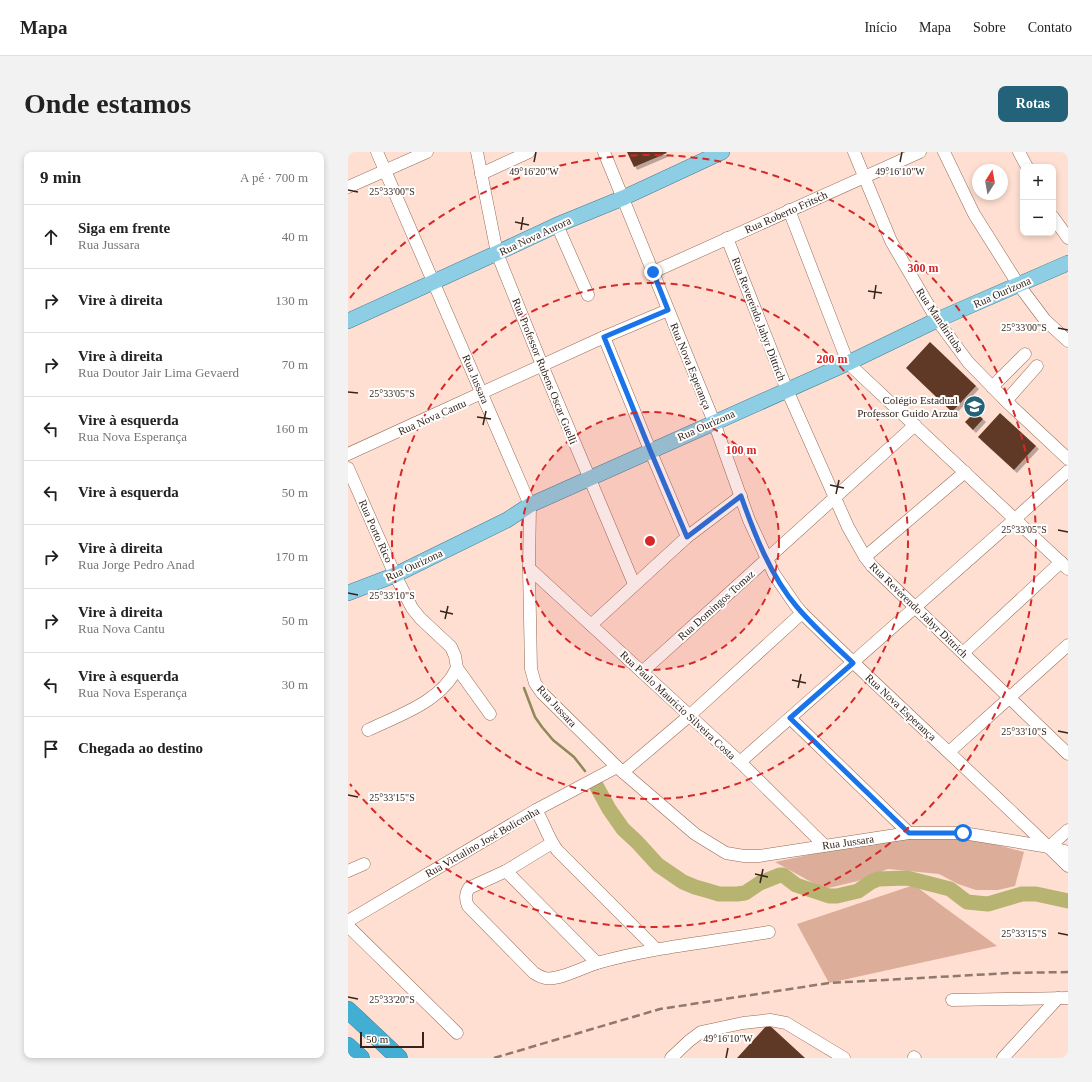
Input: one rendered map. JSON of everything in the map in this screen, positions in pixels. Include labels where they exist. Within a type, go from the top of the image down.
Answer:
[{"type":"highway","points":[[348,1010],[398,1058]]},
{"type":"highway","points":[[348,1046],[361,1058]]},
{"type":"main road","name":"Rua Nova Aurora","points":[[348,321],[722,152]]},
{"type":"main road","name":"Rua Ourizona","points":[[348,593],[395,575],[507,520],[530,505],[650,450],[787,390],[937,320],[1068,263]]},
{"type":"street","name":"Rua Jussara","points":[[377,152],[530,505],[529,568],[531,669],[535,683],[542,693],[620,769],[695,834],[726,853],[744,856],[760,856],[909,833],[963,833],[1049,847],[1068,852]]},
{"type":"street","points":[[348,187],[426,152]]},
{"type":"street","name":"Rua Professor Rubens Oscar Guelli","points":[[476,152],[497,253],[542,365],[634,584]]},
{"type":"street","points":[[481,174],[528,152]]},
{"type":"street","name":"Rua Nova Esperança","points":[[604,152],[714,422],[749,520],[774,574],[802,613],[1068,866]]},
{"type":"street","name":"Rua Mandirituba","points":[[854,152],[891,241],[937,320],[968,362],[1006,401],[1068,459]]},
{"type":"street","name":"Rua Roberto Fritsch","points":[[653,272],[920,152]]},
{"type":"street","points":[[944,152],[974,214],[1018,284],[1045,320],[1068,341]]},
{"type":"street","points":[[1019,152],[1025,164]]},
{"type":"street","points":[[789,210],[848,362],[1064,566],[963,653]]},
{"type":"street","points":[[1056,221],[1068,238]]},
{"type":"street","points":[[558,225],[588,295]]},
{"type":"street","name":"Rua Reverendo Jahyr Dittrich","points":[[727,238],[787,390],[848,527],[865,557],[872,566],[1009,698],[1066,748]]},
{"type":"street","name":"Rua Nova Cantu","points":[[348,454],[604,337],[668,310]]},
{"type":"street","points":[[604,337],[687,537]]},
{"type":"street","points":[[992,387],[1025,354]]},
{"type":"street","points":[[1006,401],[1037,366]]},
{"type":"street","name":"Rua Domingos Tomaz","points":[[642,672],[915,426]]},
{"type":"street","name":"Rua Porto Rico","points":[[348,468],[395,575],[412,608],[420,618],[451,647],[455,656],[457,668]]},
{"type":"street","points":[[740,762],[1068,471]]},
{"type":"street","points":[[865,557],[965,472]]},
{"type":"street","points":[[591,625],[687,537],[741,496]]},
{"type":"street","name":"Rua Paulo Maurício Silveira Costa","points":[[529,568],[740,762],[824,845]]},
{"type":"street","name":"Rua Victalino José Bolicenha","points":[[348,921],[536,810],[620,769],[689,716],[802,613]]},
{"type":"street","points":[[949,752],[1068,645]]},
{"type":"street","points":[[368,730],[436,695],[452,679],[457,668],[490,714]]},
{"type":"street","points":[[790,718],[909,833]]},
{"type":"street","points":[[536,810],[552,843],[656,949]]},
{"type":"street","points":[[1049,847],[1068,830]]},
{"type":"street","points":[[552,843],[506,871],[469,888],[466,893],[465,900],[468,906],[534,973],[545,978],[554,978],[597,963],[656,949],[768,932]]},
{"type":"street","points":[[348,871],[364,864]]},
{"type":"street","points":[[506,871],[597,963]]},
{"type":"street","points":[[348,926],[457,1033]]},
{"type":"street","points":[[952,1000],[1063,998]]},
{"type":"street","points":[[1003,1058],[1063,998]]},
{"type":"street","points":[[671,1058],[701,1032],[743,1023],[770,1020],[786,1022],[844,1058]]},
{"type":"shaded area","points":[[919,838],[972,838],[1024,852],[1015,886],[998,890],[976,890],[958,884],[939,874],[888,869],[858,881],[824,889],[775,862],[866,843]]},
{"type":"shaded area","points":[[914,885],[997,946],[829,983],[797,924]]},
{"type":"building","points":[[627,152],[666,152],[667,153],[634,167]]},
{"type":"building","points":[[930,342],[976,386],[952,412],[906,368]]},
{"type":"building","points":[[975,412],[983,419],[973,430],[965,422]]},
{"type":"building","points":[[1000,413],[1036,446],[1014,470],[978,437]]},
{"type":"building","points":[[768,1024],[805,1058],[737,1058]]},
{"type":"waterway","points":[[524,688],[535,717],[542,727],[553,740],[574,757],[585,771]]},
{"type":"waterway","points":[[597,787],[609,809],[623,829],[658,865],[683,882],[719,894],[745,893],[760,883],[783,875],[796,885],[829,896],[837,896],[858,891],[878,879],[907,878],[950,889],[967,902],[988,904],[1022,894],[1036,894],[1068,901]]},
{"type":"railway","points":[[494,1058],[660,1009],[829,983],[1010,973],[1068,972]]},
{"type":"place","name":"Colégio Estadual Professor Guido Arzua","points":[[974,406]]},
{"type":"route","points":[[653,272],[668,310],[604,337],[687,537],[741,496],[749,520],[774,574],[802,613],[853,663],[790,718],[909,833],[963,833]]}]
